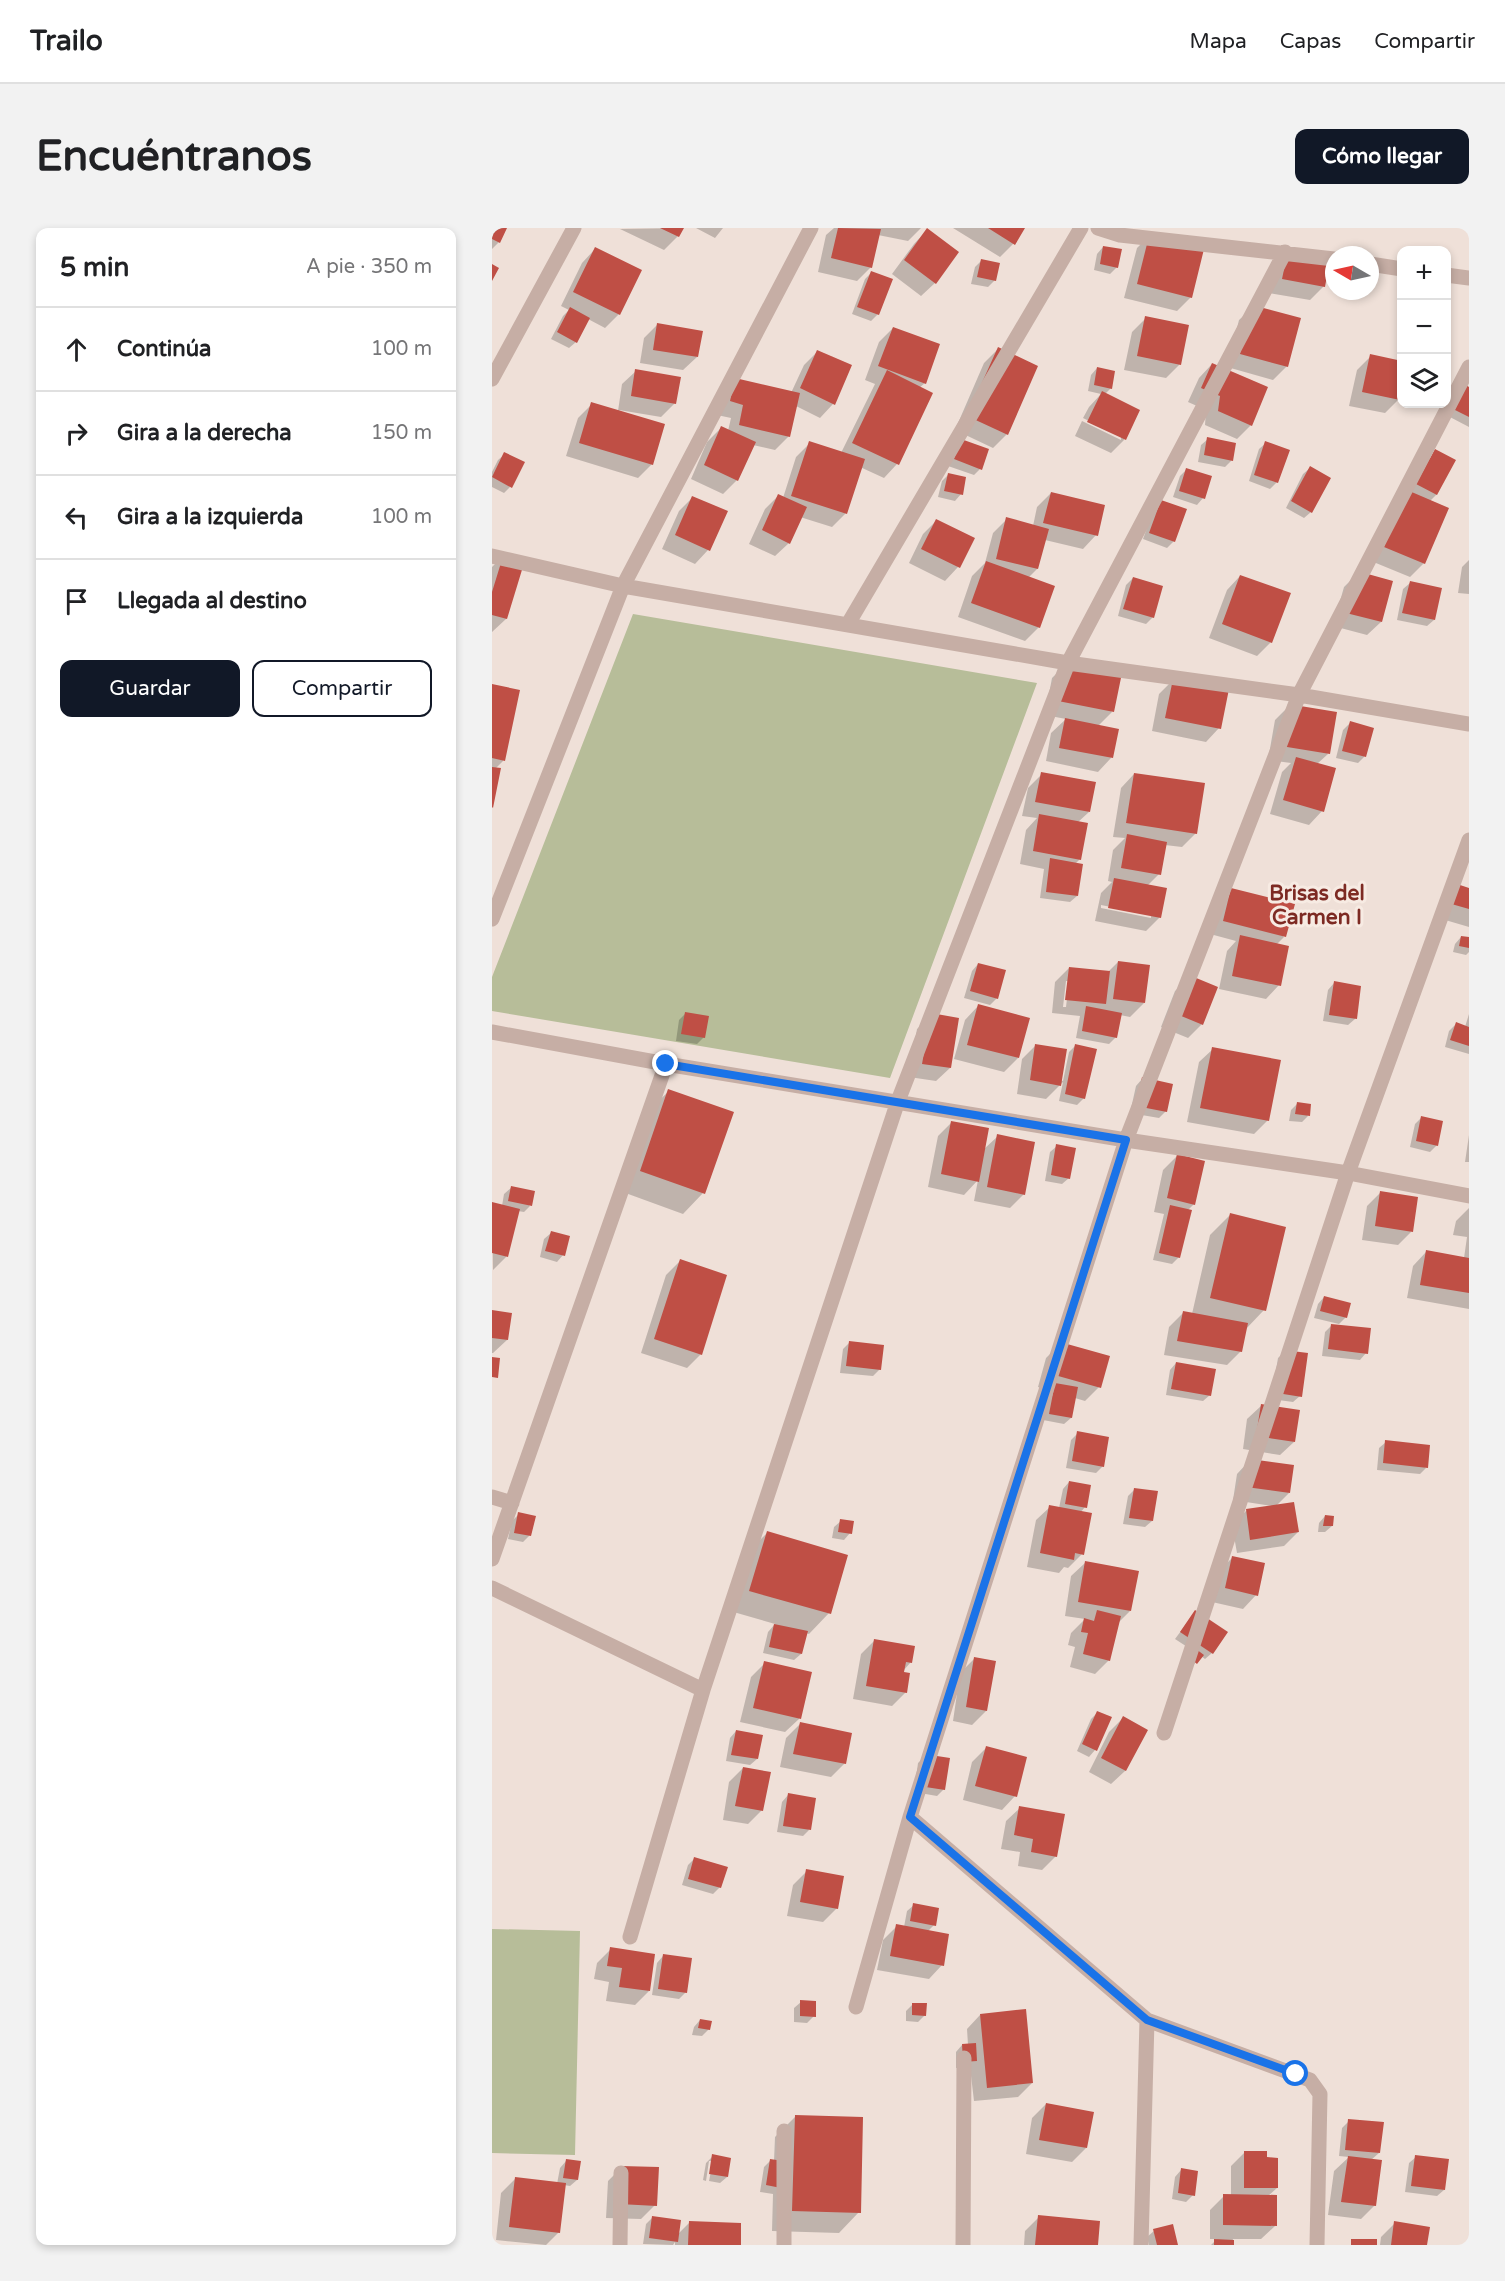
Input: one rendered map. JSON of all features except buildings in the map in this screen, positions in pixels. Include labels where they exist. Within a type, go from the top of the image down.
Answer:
[{"type":"street","points":[[492,379],[574,228]]},
{"type":"street","points":[[848,624],[1082,228]]},
{"type":"street","points":[[1098,228],[1120,235],[1325,258]]},
{"type":"street","points":[[492,919],[623,586],[804,230]]},
{"type":"street","points":[[630,1937],[703,1690],[898,1101],[1068,663],[1285,252]]},
{"type":"street","points":[[1379,265],[1397,268]]},
{"type":"street","points":[[1451,276],[1469,278]]},
{"type":"street","points":[[856,2007],[910,1817],[1126,1140],[1299,694],[1469,367]]},
{"type":"street","points":[[492,556],[623,586],[1068,663],[1299,694],[1469,724]]},
{"type":"street","points":[[1164,1733],[1348,1173],[1469,840]]},
{"type":"street","points":[[492,1032],[666,1064],[1126,1140],[1348,1173],[1469,1196]]},
{"type":"street","points":[[492,1559],[666,1064]]},
{"type":"street","points":[[492,1497],[512,1503]]},
{"type":"street","points":[[492,1588],[703,1690]]},
{"type":"street","points":[[910,1817],[1147,2020],[1310,2080],[1320,2094],[1317,2245]]},
{"type":"street","points":[[1141,2245],[1147,2020]]},
{"type":"street","points":[[963,2245],[964,2058]]},
{"type":"street","points":[[784,2131],[784,2245]]},
{"type":"street","points":[[620,2245],[621,2173]]},
{"type":"green space","points":[[633,614],[1037,683],[890,1078],[492,1011],[492,977]]},
{"type":"green space","points":[[492,1929],[580,1931],[575,2155],[492,2153]]},
{"type":"district","name":"Brisas del Carmen I","points":[[1317,905]]},
{"type":"route","points":[[666,1064],[1126,1140],[910,1817],[1147,2020],[1296,2074]]}]
